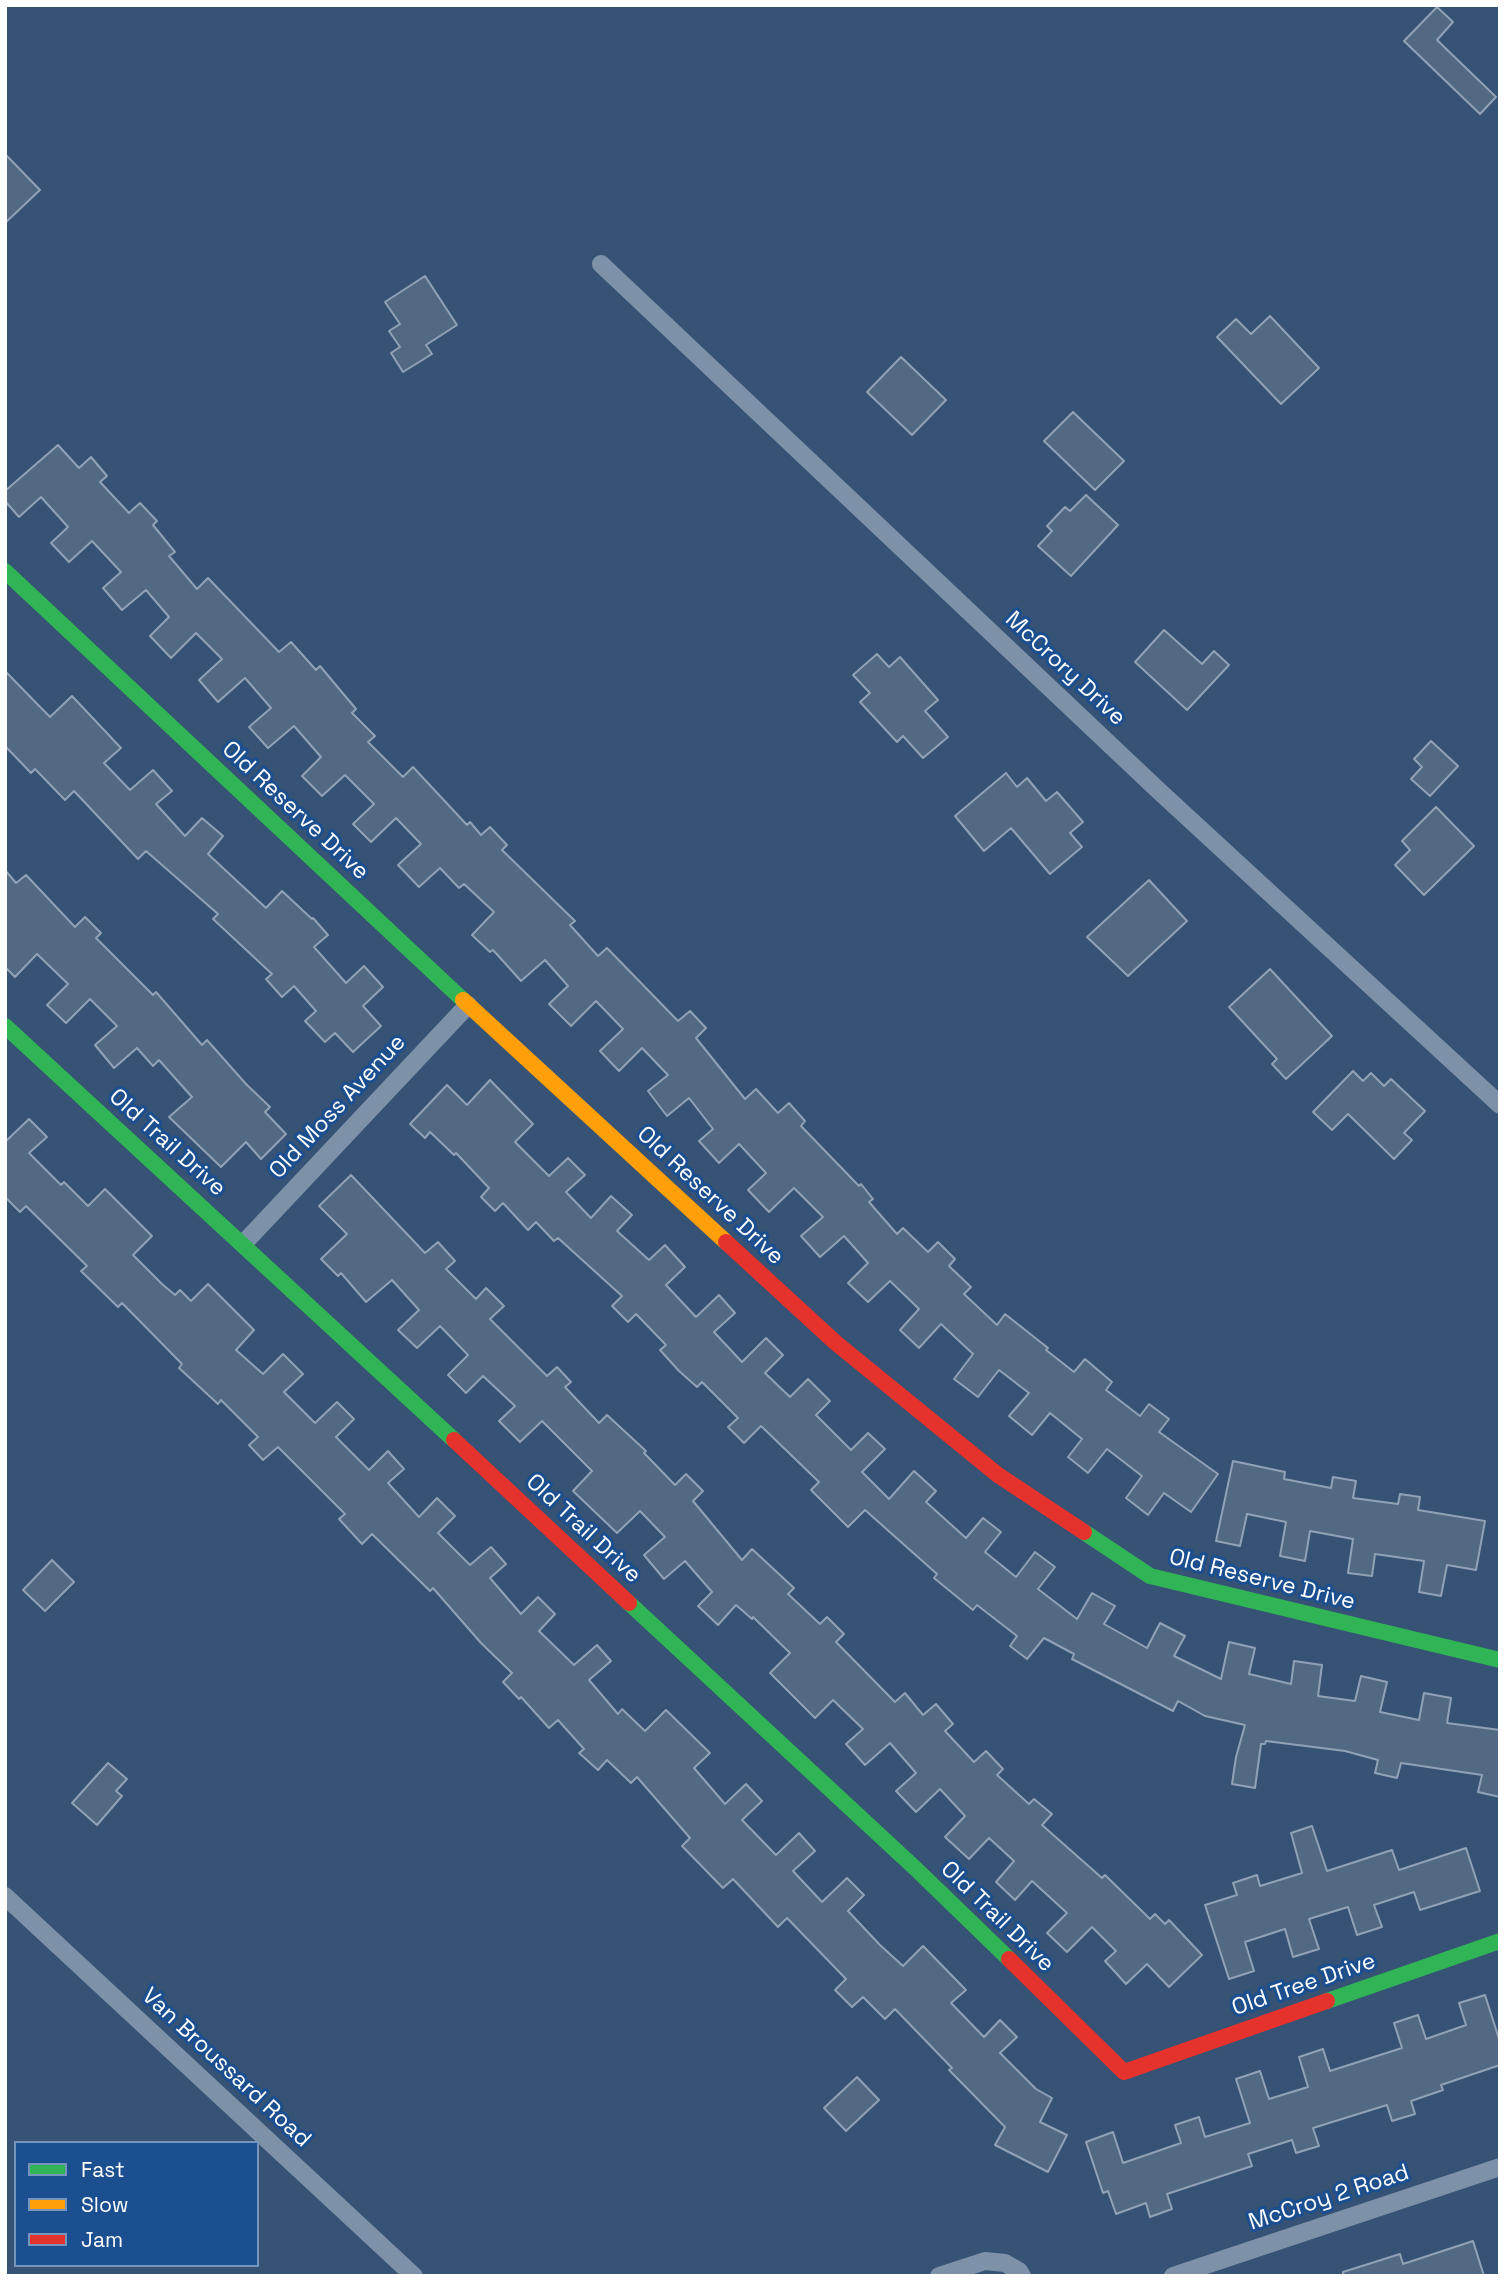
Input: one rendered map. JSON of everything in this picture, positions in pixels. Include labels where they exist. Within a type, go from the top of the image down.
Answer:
[{"type":"street","name":"McCrory Drive","points":[[601,264],[1159,791],[1500,1105]]},
{"type":"street","name":"Old Reserve Drive","points":[[5,571],[468,1005],[836,1343],[998,1475],[1150,1576],[1500,1660]]},
{"type":"street","name":"Old Moss Avenue","points":[[243,1244],[468,1005]]},
{"type":"street","name":"Old Trail Drive","points":[[5,1026],[916,1869],[1124,2072]]},
{"type":"street","name":"Van Broussard Road","points":[[5,1896],[414,2276]]},
{"type":"street","name":"Old Tree Drive","points":[[1124,2072],[1500,1941]]},
{"type":"street","name":"McCroy 2 Road","points":[[1173,2276],[1500,2168]]},
{"type":"street","points":[[939,2276],[985,2261],[1005,2263],[1023,2276]]},
{"type":"building","points":[[1437,7],[1453,22],[1437,40],[1496,97],[1480,114],[1404,41]]},
{"type":"building","points":[[5,154],[40,190],[5,223]]},
{"type":"building","points":[[425,276],[457,325],[426,345],[432,354],[403,372],[391,353],[400,347],[389,331],[400,324],[385,302]]},
{"type":"building","points":[[1270,316],[1319,368],[1281,404],[1217,337],[1236,319],[1251,334]]},
{"type":"building","points":[[901,357],[946,400],[912,435],[867,392]]},
{"type":"building","points":[[1073,412],[1124,461],[1095,490],[1044,441]]},
{"type":"building","points":[[58,445],[79,468],[91,457],[107,476],[100,482],[129,513],[140,503],[157,521],[153,525],[175,552],[169,556],[197,589],[208,578],[279,652],[291,642],[316,670],[320,666],[356,709],[352,713],[375,736],[368,742],[403,777],[413,767],[467,825],[470,822],[481,835],[490,827],[507,845],[502,850],[575,921],[570,925],[598,956],[607,948],[678,1021],[690,1011],[706,1028],[696,1038],[745,1099],[756,1089],[778,1113],[789,1103],[805,1121],[801,1126],[859,1186],[861,1184],[873,1199],[869,1202],[897,1234],[903,1228],[928,1252],[938,1242],[955,1259],[949,1266],[971,1287],[964,1294],[997,1325],[1005,1314],[1074,1372],[1085,1359],[1112,1382],[1106,1390],[1140,1416],[1149,1404],[1169,1419],[1159,1432],[1218,1474],[1191,1512],[1164,1493],[1148,1515],[1126,1498],[1142,1476],[1107,1449],[1088,1473],[1068,1457],[1082,1439],[1050,1413],[1032,1435],[1009,1416],[1029,1393],[999,1370],[978,1397],[954,1379],[973,1354],[941,1324],[919,1348],[900,1330],[919,1309],[890,1281],[868,1302],[848,1283],[868,1263],[844,1236],[820,1257],[801,1236],[823,1217],[794,1188],[769,1212],[748,1190],[766,1173],[739,1144],[719,1163],[699,1141],[713,1129],[689,1098],[667,1116],[648,1091],[668,1075],[642,1048],[619,1071],[600,1051],[623,1029],[596,1001],[571,1026],[549,1004],[568,986],[545,960],[521,981],[493,950],[490,952],[472,935],[494,912],[464,884],[459,888],[440,868],[419,887],[398,865],[421,844],[396,818],[371,842],[353,824],[374,804],[345,775],[322,796],[302,776],[321,757],[294,726],[268,748],[249,727],[271,708],[245,678],[218,702],[199,680],[222,659],[196,633],[171,658],[150,636],[169,617],[146,590],[122,610],[103,588],[121,572],[92,541],[69,562],[51,543],[68,527],[41,497],[19,517],[5,501],[5,491]]},
{"type":"building","points":[[1086,495],[1118,525],[1071,576],[1038,546],[1052,531],[1047,526],[1065,507],[1070,511]]},
{"type":"building","points":[[1164,630],[1202,664],[1214,651],[1229,665],[1187,710],[1135,662]]},
{"type":"building","points":[[877,654],[889,667],[900,657],[938,700],[925,711],[948,737],[923,758],[903,736],[897,742],[860,702],[870,693],[853,675]]},
{"type":"building","points":[[5,671],[50,717],[72,696],[121,748],[104,763],[130,790],[153,770],[172,791],[156,804],[185,836],[202,818],[223,836],[208,854],[266,908],[282,891],[313,918],[328,935],[314,947],[346,983],[364,966],[383,987],[363,1006],[381,1026],[353,1052],[335,1033],[325,1042],[305,1021],[316,1011],[294,986],[282,997],[266,979],[272,974],[213,919],[218,914],[146,851],[138,859],[74,791],[65,800],[35,769],[31,773],[5,746]]},
{"type":"building","points":[[1431,741],[1458,766],[1430,796],[1411,779],[1422,767],[1414,759]]},
{"type":"building","points":[[1006,773],[1017,787],[1027,778],[1046,801],[1057,792],[1083,822],[1070,833],[1082,847],[1050,874],[1011,828],[984,851],[955,816]]},
{"type":"building","points":[[1436,807],[1474,846],[1424,895],[1395,865],[1410,850],[1402,841]]},
{"type":"building","points":[[5,870],[16,883],[26,875],[75,927],[85,917],[101,933],[96,938],[153,995],[156,992],[202,1045],[207,1040],[270,1107],[265,1112],[286,1134],[261,1159],[246,1142],[221,1167],[169,1117],[192,1097],[159,1060],[153,1066],[137,1048],[114,1068],[95,1045],[117,1026],[90,999],[66,1023],[47,1005],[68,984],[37,954],[15,977],[5,967]]},
{"type":"building","points":[[1149,880],[1187,921],[1128,976],[1087,937]]},
{"type":"building","points":[[1270,969],[1332,1036],[1286,1079],[1272,1064],[1277,1059],[1229,1007]]},
{"type":"building","points":[[1353,1071],[1363,1081],[1371,1073],[1384,1086],[1391,1079],[1425,1111],[1404,1133],[1412,1140],[1394,1159],[1348,1114],[1332,1130],[1313,1112]]},
{"type":"building","points":[[490,1080],[533,1124],[515,1142],[549,1176],[568,1158],[585,1175],[566,1192],[591,1218],[611,1196],[632,1215],[617,1231],[649,1260],[665,1245],[685,1267],[666,1285],[696,1317],[719,1295],[735,1313],[714,1332],[742,1362],[766,1338],[783,1355],[765,1373],[790,1397],[808,1379],[830,1401],[816,1415],[851,1450],[868,1433],[885,1449],[862,1472],[889,1499],[914,1471],[936,1491],[926,1502],[966,1538],[983,1518],[1001,1532],[985,1552],[1016,1577],[1035,1552],[1055,1567],[1038,1589],[1077,1619],[1092,1593],[1115,1606],[1104,1624],[1147,1648],[1160,1623],[1185,1636],[1174,1656],[1221,1679],[1229,1642],[1255,1648],[1249,1674],[1291,1684],[1294,1661],[1322,1665],[1318,1696],[1355,1701],[1361,1676],[1387,1682],[1380,1712],[1419,1720],[1424,1693],[1451,1698],[1447,1723],[1500,1730],[1500,1797],[1478,1792],[1482,1775],[1401,1763],[1397,1778],[1375,1773],[1378,1760],[1345,1751],[1266,1741],[1261,1744],[1255,1788],[1232,1784],[1245,1725],[1205,1716],[1178,1701],[1173,1711],[1072,1659],[1074,1654],[1044,1638],[1027,1659],[1010,1646],[1017,1636],[977,1605],[973,1610],[934,1578],[937,1574],[865,1510],[848,1527],[811,1490],[819,1482],[761,1426],[744,1443],[728,1427],[738,1418],[702,1382],[697,1387],[679,1371],[660,1350],[666,1345],[636,1314],[628,1322],[612,1306],[622,1296],[558,1238],[554,1241],[536,1222],[528,1230],[503,1203],[495,1211],[481,1197],[489,1188],[456,1153],[454,1155],[430,1132],[425,1138],[410,1124],[447,1085],[467,1105]]},
{"type":"building","points":[[29,1119],[47,1137],[29,1153],[61,1185],[64,1182],[88,1206],[105,1189],[152,1236],[133,1255],[162,1284],[175,1295],[180,1290],[191,1301],[208,1284],[254,1330],[236,1350],[263,1374],[283,1354],[303,1374],[284,1392],[315,1423],[337,1402],[354,1419],[336,1437],[369,1470],[388,1451],[404,1469],[388,1483],[419,1517],[437,1498],[455,1516],[438,1533],[470,1565],[491,1547],[506,1564],[490,1578],[521,1614],[538,1597],[555,1614],[539,1631],[574,1665],[597,1645],[611,1661],[589,1680],[618,1714],[622,1709],[645,1731],[666,1710],[710,1753],[694,1768],[725,1804],[746,1784],[762,1801],[742,1820],[776,1855],[799,1833],[815,1851],[793,1871],[822,1902],[847,1878],[864,1895],[848,1911],[880,1945],[903,1966],[923,1946],[966,1990],[951,2003],[984,2037],[1000,2020],[1017,2037],[1000,2053],[1036,2089],[1052,2098],[1040,2122],[1067,2135],[1048,2172],[995,2145],[1005,2127],[895,2009],[885,2019],[863,1997],[852,2007],[835,1990],[846,1979],[787,1918],[778,1927],[733,1879],[723,1888],[682,1846],[690,1838],[637,1777],[631,1783],[607,1760],[598,1770],[579,1753],[584,1749],[558,1720],[549,1728],[521,1697],[519,1699],[503,1682],[512,1673],[481,1643],[433,1588],[430,1591],[372,1534],[362,1544],[339,1519],[345,1514],[278,1447],[263,1460],[249,1445],[258,1437],[221,1400],[218,1404],[179,1368],[182,1364],[122,1303],[118,1307],[81,1271],[87,1266],[26,1206],[20,1212],[5,1197],[5,1142]]},
{"type":"building","points":[[351,1175],[425,1253],[438,1242],[455,1261],[446,1269],[476,1299],[486,1288],[504,1306],[490,1319],[547,1376],[557,1367],[571,1382],[565,1387],[599,1423],[607,1415],[646,1451],[644,1453],[675,1485],[686,1474],[703,1491],[693,1501],[742,1560],[752,1549],[794,1588],[788,1594],[820,1624],[827,1617],[844,1634],[836,1642],[895,1702],[905,1693],[923,1715],[936,1704],[953,1724],[945,1731],[974,1762],[986,1751],[1003,1769],[997,1775],[1029,1804],[1034,1799],[1052,1814],[1042,1825],[1102,1878],[1105,1875],[1150,1919],[1155,1914],[1165,1924],[1169,1920],[1202,1955],[1169,1987],[1147,1964],[1126,1984],[1105,1961],[1116,1951],[1092,1927],[1067,1952],[1047,1933],[1067,1913],[1032,1881],[1015,1900],[996,1882],[1014,1861],[989,1838],[969,1859],[945,1837],[965,1816],[940,1789],[916,1812],[896,1791],[916,1773],[890,1743],[865,1765],[846,1744],[863,1729],[833,1700],[815,1718],[770,1673],[790,1653],[753,1617],[752,1619],[736,1605],[718,1625],[698,1606],[712,1592],[685,1561],[664,1579],[644,1555],[665,1537],[640,1511],[617,1533],[573,1491],[592,1471],[542,1421],[520,1442],[499,1421],[515,1406],[483,1376],[466,1393],[448,1375],[468,1355],[440,1326],[417,1348],[398,1330],[419,1310],[392,1280],[366,1302],[341,1273],[338,1276],[321,1259],[347,1234],[319,1206]]},
{"type":"building","points":[[1233,1461],[1285,1472],[1284,1479],[1331,1488],[1333,1477],[1356,1481],[1353,1498],[1398,1504],[1400,1494],[1420,1497],[1418,1510],[1485,1521],[1476,1570],[1447,1565],[1441,1596],[1419,1592],[1424,1561],[1375,1554],[1372,1576],[1348,1573],[1353,1539],[1310,1531],[1305,1561],[1280,1556],[1286,1522],[1247,1514],[1240,1546],[1216,1541]]},
{"type":"building","points":[[52,1560],[74,1582],[45,1611],[23,1590]]},
{"type":"building","points":[[108,1763],[127,1779],[116,1791],[122,1796],[97,1825],[72,1803]]},
{"type":"building","points":[[1312,1826],[1327,1871],[1392,1850],[1399,1870],[1466,1848],[1480,1891],[1420,1910],[1414,1892],[1374,1905],[1382,1927],[1357,1935],[1348,1907],[1309,1919],[1319,1949],[1293,1957],[1285,1929],[1245,1942],[1254,1971],[1229,1979],[1205,1905],[1237,1895],[1233,1883],[1257,1875],[1260,1886],[1302,1873],[1291,1833]]},
{"type":"building","points":[[1485,1995],[1500,2042],[1500,2065],[1441,2085],[1443,2090],[1411,2101],[1415,2114],[1392,2121],[1387,2105],[1313,2128],[1319,2146],[1296,2153],[1292,2140],[1248,2154],[1252,2166],[1167,2194],[1172,2209],[1150,2217],[1146,2203],[1116,2214],[1108,2191],[1103,2193],[1086,2142],[1113,2132],[1123,2163],[1181,2143],[1175,2125],[1199,2117],[1205,2137],[1250,2123],[1236,2079],[1260,2071],[1269,2099],[1308,2087],[1299,2057],[1323,2049],[1330,2071],[1402,2048],[1394,2023],[1418,2015],[1426,2039],[1466,2025],[1459,2003]]},
{"type":"building","points":[[857,2077],[879,2100],[846,2131],[824,2108]]},
{"type":"building","points":[[1473,2241],[1484,2276],[1343,2276],[1343,2272],[1400,2254],[1403,2264]]},
{"type":"traffic: fast","points":[[5,571],[463,1000]]},
{"type":"traffic: fast","points":[[5,1026],[454,1440]]},
{"type":"traffic: fast","points":[[1084,1532],[1150,1576],[1500,1660]]},
{"type":"traffic: fast","points":[[629,1603],[1009,1959]]},
{"type":"traffic: fast","points":[[1327,2001],[1500,1941]]},
{"type":"traffic: slow","points":[[463,1000],[726,1242]]},
{"type":"traffic: jam","points":[[726,1242],[836,1343],[998,1475],[1084,1532]]},
{"type":"traffic: jam","points":[[454,1440],[629,1603]]},
{"type":"traffic: jam","points":[[1009,1959],[1124,2072],[1327,2001]]}]
